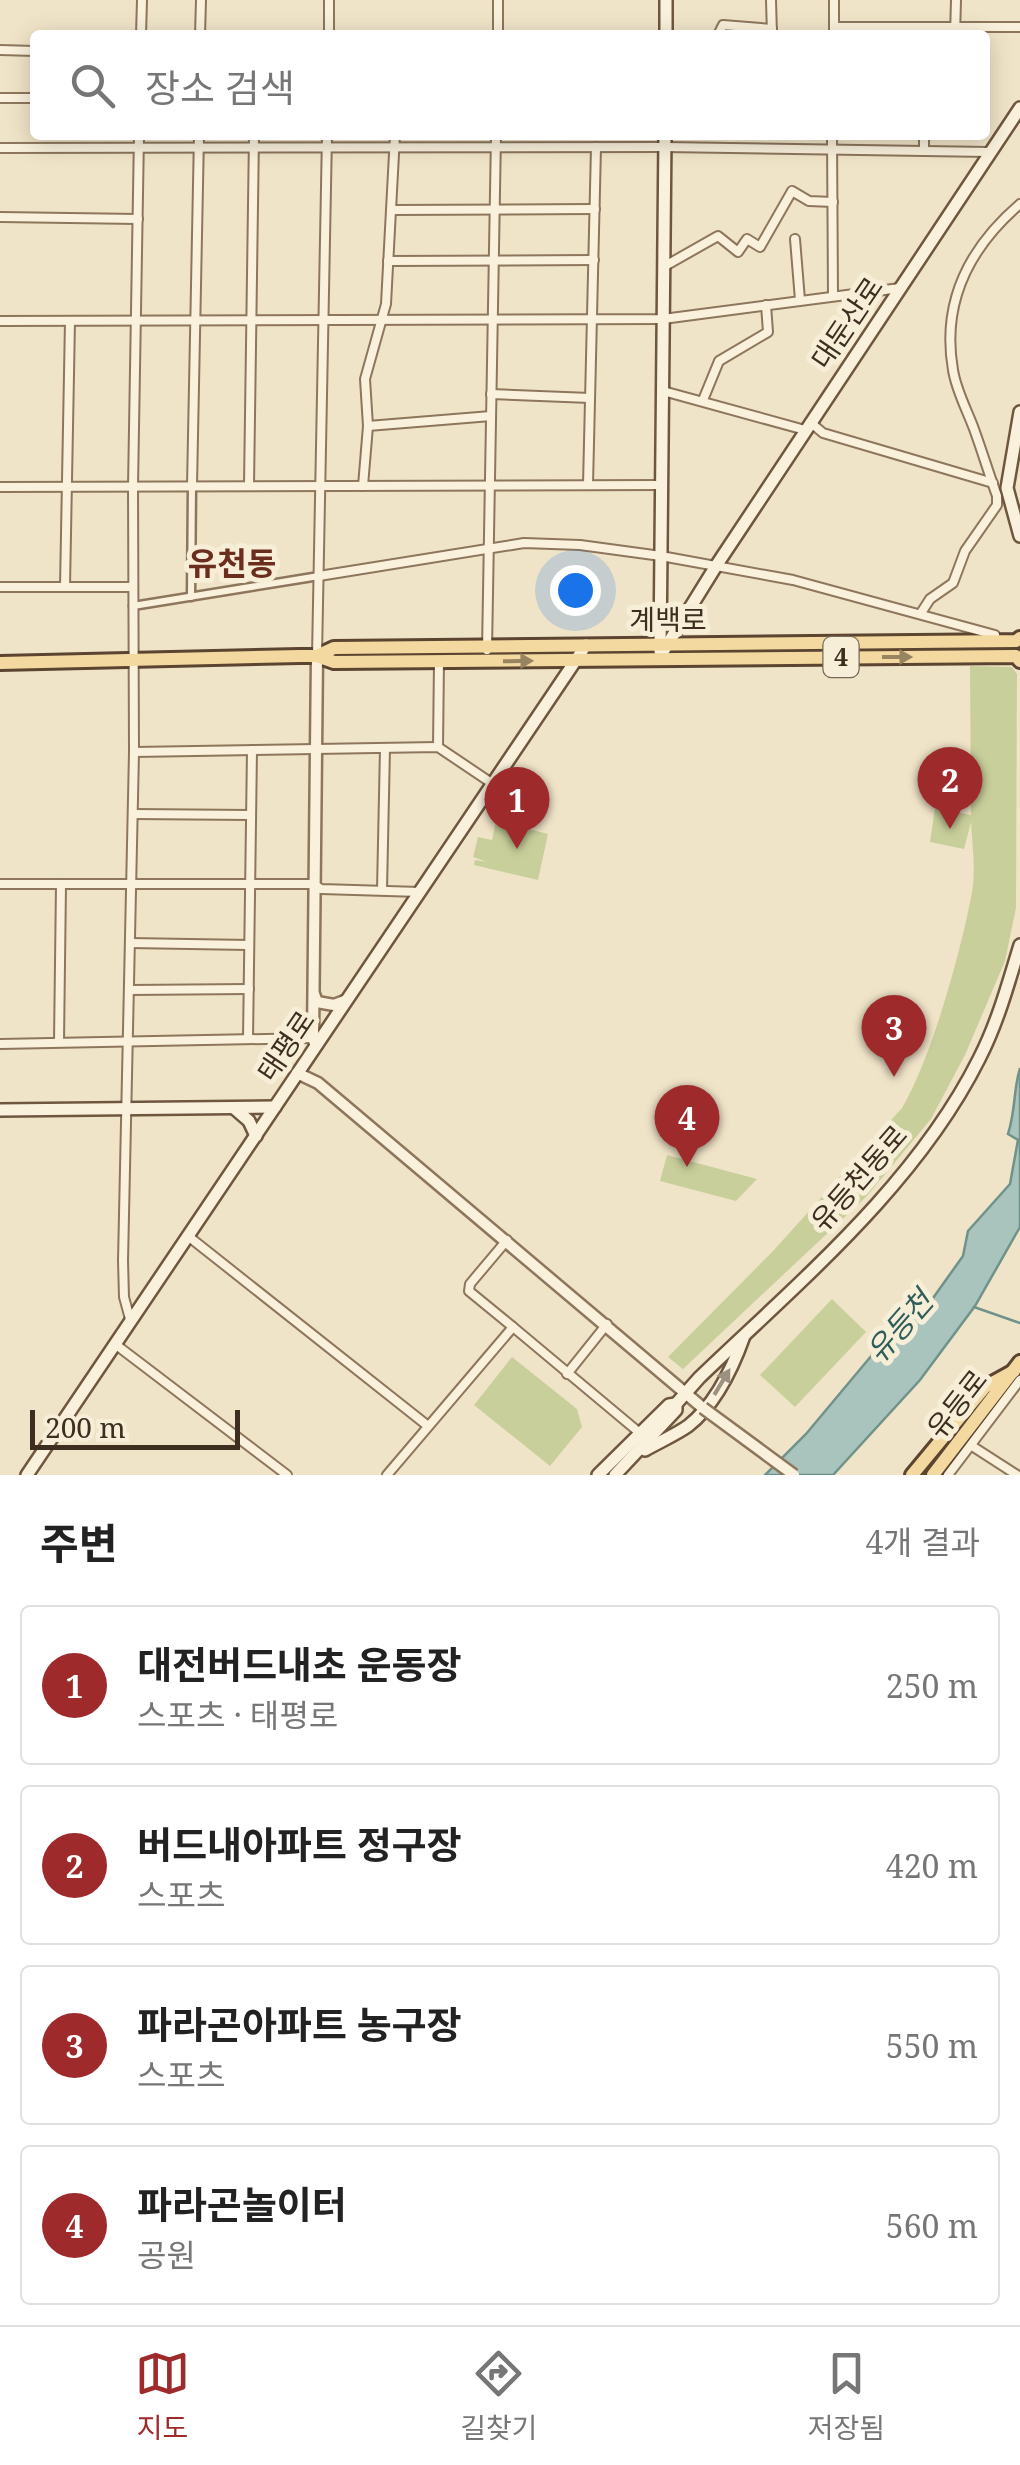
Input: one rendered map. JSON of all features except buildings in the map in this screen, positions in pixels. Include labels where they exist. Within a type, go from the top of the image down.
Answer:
[{"type":"main road","points":[[666,0],[666,30]]},
{"type":"main road","name":"대둔산로","points":[[662,650],[1020,108]]},
{"type":"main road","points":[[662,650],[665,141]]},
{"type":"main road","points":[[1020,412],[1007,488],[1020,536]]},
{"type":"main road","name":"계백로","points":[[317,656],[334,648],[576,661],[662,650],[1020,638]]},
{"type":"main road","name":"계백로","points":[[0,663],[317,656],[334,662],[439,660],[586,645],[662,650],[1016,656],[1020,662]]},
{"type":"main road","name":"태평로","points":[[26,1475],[586,645]]},
{"type":"main road","name":"유등천동로","points":[[598,1475],[669,1405],[676,1404],[850,1230],[910,1164],[979,1059],[999,1014],[1020,944]]},
{"type":"main road","points":[[232,1107],[250,1121],[256,1136]]},
{"type":"main road","points":[[0,1110],[275,1107]]},
{"type":"main road","points":[[629,1461],[688,1426],[704,1410],[725,1379],[746,1333]]},
{"type":"main road","points":[[912,1475],[985,1387],[1018,1371]]},
{"type":"main road","name":"유등로","points":[[933,1475],[1018,1371]]},
{"type":"main road","name":"유등천동로","points":[[615,1475],[676,1410],[676,1404]]},
{"type":"street","points":[[142,0],[142,30]]},
{"type":"street","points":[[200,30],[201,0]]},
{"type":"street","points":[[329,30],[330,0]]},
{"type":"street","points":[[498,0],[498,30]]},
{"type":"street","points":[[772,0],[772,30]]},
{"type":"street","points":[[834,0],[834,30]]},
{"type":"street","points":[[955,30],[956,0]]},
{"type":"street","points":[[721,30],[723,26],[744,30]]},
{"type":"street","points":[[971,30],[1020,27]]},
{"type":"street","points":[[0,50],[30,50]]},
{"type":"street","points":[[0,98],[30,98]]},
{"type":"street","points":[[130,1321],[122,1261],[134,752],[133,487],[139,140]]},
{"type":"street","points":[[191,597],[198,140]]},
{"type":"street","points":[[249,486],[254,140]]},
{"type":"street","points":[[0,1044],[248,1039],[315,1042],[312,884],[327,140]]},
{"type":"street","points":[[363,486],[368,426],[365,379],[382,320],[395,140]]},
{"type":"street","points":[[487,654],[496,140]]},
{"type":"street","points":[[832,140],[833,296]]},
{"type":"street","points":[[924,140],[924,151]]},
{"type":"street","points":[[0,148],[596,147],[665,141],[832,150],[990,152]]},
{"type":"street","points":[[588,486],[596,147]]},
{"type":"street","points":[[664,266],[718,236],[738,252],[747,239],[760,247],[792,192],[809,201],[832,202]]},
{"type":"street","points":[[921,613],[930,599],[953,583],[965,551],[997,505],[953,370],[953,321],[971,256],[984,237],[1020,204]]},
{"type":"street","points":[[391,210],[595,209]]},
{"type":"street","points":[[0,217],[138,220]]},
{"type":"street","points":[[795,239],[800,300]]},
{"type":"street","points":[[388,261],[594,260]]},
{"type":"street","points":[[0,321],[663,319],[900,288]]},
{"type":"street","points":[[703,400],[720,360],[768,332],[766,305]]},
{"type":"street","points":[[64,587],[70,321]]},
{"type":"street","points":[[663,391],[808,426],[1007,488]]},
{"type":"street","points":[[491,394],[590,398]]},
{"type":"street","points":[[368,426],[491,416]]},
{"type":"street","points":[[0,487],[662,485]]},
{"type":"street","points":[[133,606],[524,543],[661,556],[793,580],[995,635]]},
{"type":"street","points":[[0,587],[133,587]]},
{"type":"street","points":[[438,747],[439,660]]},
{"type":"street","points":[[134,752],[438,747],[492,784]]},
{"type":"street","points":[[382,890],[386,748]]},
{"type":"street","points":[[248,1039],[252,750]]},
{"type":"street","points":[[133,814],[251,815]]},
{"type":"street","points":[[0,884],[312,884],[321,890],[420,892]]},
{"type":"street","points":[[59,1042],[61,885]]},
{"type":"street","points":[[130,943],[249,944]]},
{"type":"street","points":[[130,990],[249,989]]},
{"type":"street","points":[[314,993],[317,1002],[334,1005],[347,1000]]},
{"type":"street","points":[[297,1074],[318,1083],[703,1408],[794,1475]]},
{"type":"street","points":[[188,1236],[428,1426]]},
{"type":"street","points":[[507,1240],[470,1284],[470,1291],[640,1434]]},
{"type":"street","points":[[567,1374],[606,1324]]},
{"type":"street","points":[[388,1475],[513,1327]]},
{"type":"street","points":[[115,1344],[287,1475]]},
{"type":"street","points":[[948,1475],[972,1446],[1018,1371]]},
{"type":"street","points":[[972,1446],[1017,1475]]},
{"type":"green space","points":[[970,666],[1012,667],[1017,674],[1016,908],[1005,961],[965,1055],[931,1119],[866,1197],[683,1369],[668,1357],[774,1250],[902,1108],[924,1061],[953,973],[973,884],[971,822],[964,849],[930,842],[935,808],[971,815]]},
{"type":"green space","points":[[496,821],[548,834],[538,880],[474,865],[475,860],[487,862],[473,857],[478,837],[492,840]]},
{"type":"green space","points":[[667,1155],[757,1179],[736,1201],[660,1181]]},
{"type":"green space","points":[[832,1299],[866,1332],[795,1407],[760,1375]]},
{"type":"green space","points":[[512,1357],[577,1409],[582,1427],[550,1466],[474,1405]]},
{"type":"water","name":"유등천","points":[[1020,1068],[1020,1227],[975,1306],[920,1380],[833,1475],[765,1475],[806,1434],[882,1343],[928,1305],[963,1256],[968,1231],[1010,1184],[1018,1140],[1008,1134]]},
{"type":"waterway","points":[[974,1307],[1020,1323]]},
{"type":"place","name":"버드내아파트 정구장","points":[[950,829]]},
{"type":"place","name":"대전버드내초 운동장","points":[[517,849]]},
{"type":"place","name":"파라곤아파트 농구장","points":[[894,1077]]},
{"type":"place","name":"파라곤놀이터","points":[[687,1167]]},
{"type":"district","name":"유천동","points":[[232,564]]}]
